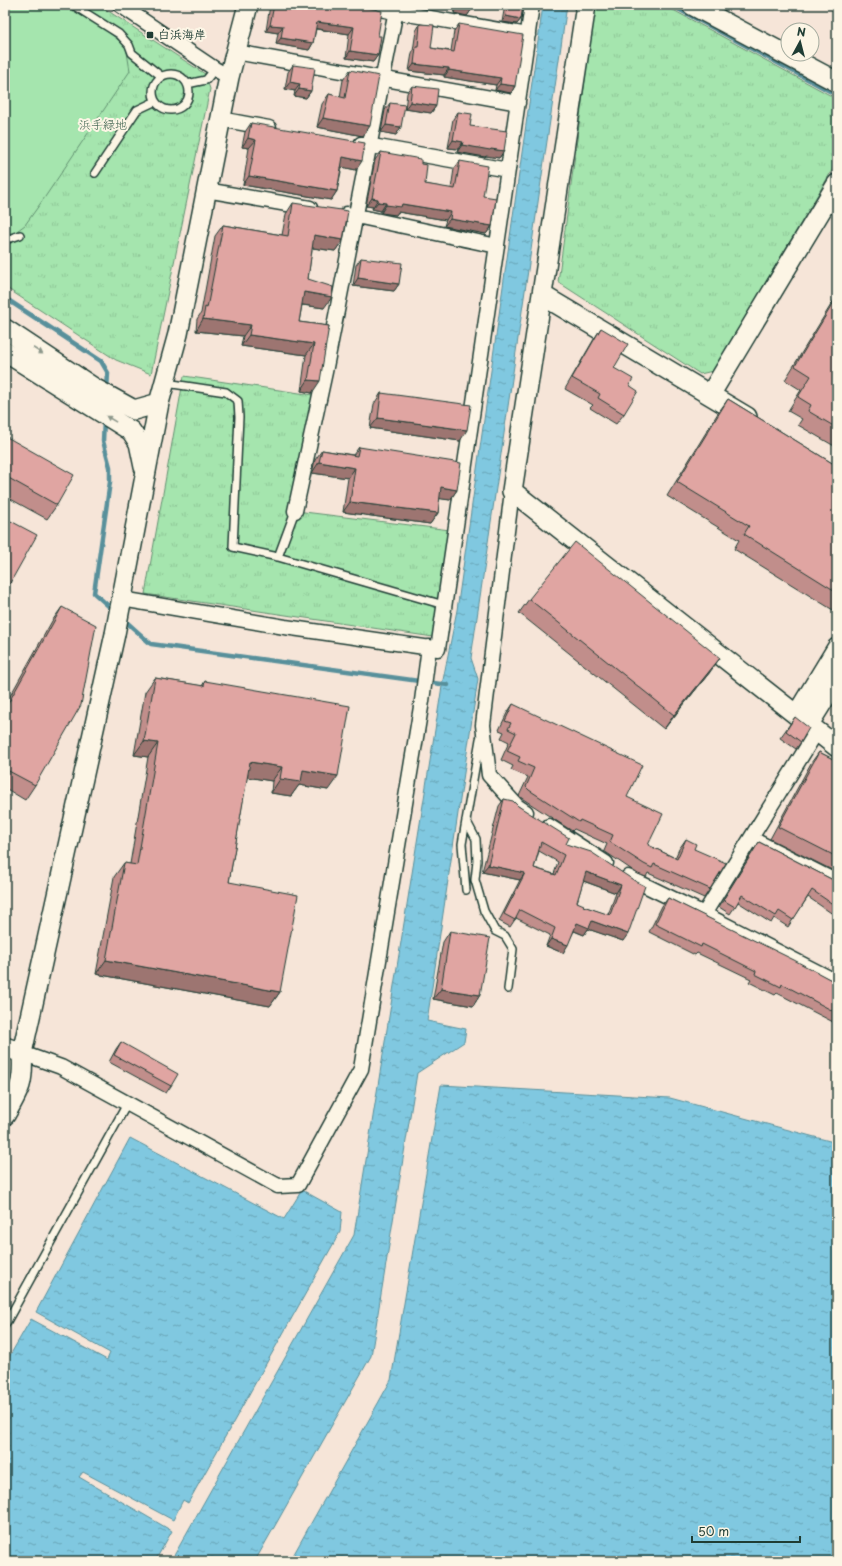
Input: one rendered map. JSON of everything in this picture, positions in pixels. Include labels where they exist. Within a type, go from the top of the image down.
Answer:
[{"type":"street","points":[[120,5],[222,73]]},
{"type":"street","points":[[5,1115],[19,1091],[24,1074],[14,1050],[115,634],[160,403],[178,334],[220,119],[222,73],[236,52],[248,5]]},
{"type":"street","points":[[356,5],[396,8],[528,35]]},
{"type":"street","points":[[122,599],[285,627],[438,649],[532,5]]},
{"type":"street","points":[[586,5],[512,490],[483,725],[489,775],[517,806],[634,881],[704,914],[837,982]]},
{"type":"street","points":[[692,5],[837,82]]},
{"type":"street","points":[[295,511],[325,372],[368,145],[396,8]]},
{"type":"street","points":[[236,52],[518,103]]},
{"type":"street","points":[[220,119],[283,130]]},
{"type":"street","points":[[345,141],[508,170]]},
{"type":"street","points":[[710,395],[837,184]]},
{"type":"street","points":[[206,190],[355,216],[497,246]]},
{"type":"street","points":[[542,295],[763,427]]},
{"type":"street","points":[[5,329],[94,388],[134,410],[160,403]]},
{"type":"street","points":[[5,352],[131,431],[139,443],[146,476]]},
{"type":"street","points":[[131,431],[142,432],[155,428]]},
{"type":"street","points":[[512,490],[837,747]]},
{"type":"street","points":[[14,1050],[61,1068],[278,1186],[298,1185],[361,1069],[422,700],[429,647]]},
{"type":"street","points":[[704,914],[752,838],[808,723],[837,648]]},
{"type":"street","points":[[808,723],[837,679]]},
{"type":"street","points":[[752,838],[837,882]]},
{"type":"lane","points":[[73,5],[119,34],[129,45],[132,53],[161,76]]},
{"type":"lane","points":[[171,73],[180,76],[187,84],[189,95],[184,105],[174,111],[163,109],[154,102],[152,88],[161,76],[171,73]]},
{"type":"lane","points":[[187,84],[206,80],[222,73]]},
{"type":"lane","points":[[95,174],[137,110],[154,102]]},
{"type":"lane","points":[[5,240],[20,235]]},
{"type":"lane","points":[[165,383],[226,392],[238,401],[240,417],[232,547],[278,557],[444,605]]},
{"type":"lane","points":[[278,557],[295,511]]},
{"type":"lane","points":[[466,890],[462,844],[483,725]]},
{"type":"lane","points":[[466,820],[476,839],[477,861],[475,880],[484,911],[495,930],[505,936],[513,949],[508,989]]},
{"type":"lane","points":[[5,1325],[127,1104]]},
{"type":"green space","name":"浜手緑地","points":[[5,5],[99,5],[205,74],[210,89],[151,374],[116,360],[5,287]]},
{"type":"green space","points":[[5,5],[67,5],[98,24],[126,46],[130,71],[25,225],[14,233],[5,235]]},
{"type":"green space","points":[[595,5],[664,5],[837,99],[837,162],[713,371],[700,374],[558,282]]},
{"type":"green space","points":[[184,376],[313,395],[288,510],[450,530],[433,637],[145,594]]},
{"type":"water","points":[[543,5],[567,5],[471,658],[478,679],[427,1021],[466,1029],[464,1042],[417,1073],[371,1356],[255,1561],[171,1561],[354,1235],[443,680],[457,610]]},
{"type":"water","points":[[441,1085],[670,1098],[837,1143],[837,1561],[290,1561],[391,1380]]},
{"type":"water","points":[[130,1138],[284,1219],[302,1190],[342,1212],[340,1232],[188,1503],[183,1500],[173,1520],[83,1472],[79,1477],[172,1531],[155,1561],[12,1561],[5,1557],[5,1364],[31,1319],[107,1360],[110,1353],[36,1312]]},
{"type":"building","points":[[274,5],[356,5],[382,11],[378,36],[381,36],[378,55],[350,51],[354,27],[317,22],[313,43],[281,38],[283,26],[270,25]]},
{"type":"building","points":[[459,5],[473,5],[472,9]]},
{"type":"building","points":[[508,5],[523,5],[521,19],[506,16]]},
{"type":"building","points":[[420,24],[434,25],[431,48],[454,52],[459,24],[523,35],[515,86],[500,84],[501,78],[449,70],[449,68],[414,64],[416,47],[418,47]]},
{"type":"building","points":[[293,65],[315,68],[311,91],[299,89],[300,84],[290,82]]},
{"type":"building","points":[[350,70],[379,76],[370,126],[323,118],[329,94],[345,98]]},
{"type":"building","points":[[412,86],[438,89],[436,106],[410,102]]},
{"type":"building","points":[[390,103],[405,105],[401,127],[386,125]]},
{"type":"building","points":[[458,112],[472,114],[470,126],[507,131],[504,151],[462,145],[463,142],[453,140]]},
{"type":"building","points":[[251,123],[365,143],[362,161],[343,157],[337,191],[249,176],[256,140],[248,138]]},
{"type":"building","points":[[381,152],[421,159],[421,164],[427,165],[425,184],[455,189],[460,161],[488,166],[483,196],[496,198],[492,226],[450,219],[451,212],[402,204],[401,207],[386,205],[386,203],[378,202],[378,199],[372,198]]},
{"type":"building","points":[[293,203],[348,211],[343,240],[314,235],[308,279],[333,287],[332,297],[304,292],[299,322],[329,326],[320,381],[308,380],[314,344],[249,335],[251,325],[203,319],[205,307],[207,308],[223,225],[288,236]]},
{"type":"building","points":[[361,258],[402,263],[399,284],[358,278]]},
{"type":"building","points":[[837,297],[837,428],[808,411],[811,405],[798,397],[811,376],[795,366]]},
{"type":"building","points":[[601,328],[628,344],[614,368],[633,379],[629,385],[638,391],[624,414],[598,398],[600,394],[572,378]]},
{"type":"building","points":[[381,393],[471,405],[467,430],[378,418]]},
{"type":"building","points":[[728,399],[837,466],[837,592],[744,534],[749,526],[677,482]]},
{"type":"building","points":[[5,436],[74,475],[57,505],[5,476]]},
{"type":"building","points":[[359,447],[461,463],[457,490],[441,487],[438,513],[350,502],[355,468],[319,462],[322,450],[357,456]]},
{"type":"building","points":[[5,518],[37,535],[5,592]]},
{"type":"building","points":[[575,542],[720,658],[674,715],[529,599]]},
{"type":"building","points":[[62,607],[96,625],[81,705],[35,785],[5,769],[5,709]]},
{"type":"building","points":[[155,678],[204,686],[205,681],[350,706],[338,776],[303,770],[301,782],[280,779],[282,767],[250,762],[229,882],[298,895],[280,992],[106,960],[124,863],[137,865],[158,743],[144,741]]},
{"type":"building","points":[[513,704],[642,765],[627,797],[663,814],[648,845],[677,859],[686,839],[696,844],[694,849],[726,863],[710,889],[654,864],[652,868],[644,864],[610,842],[613,835],[580,820],[579,822],[529,790],[526,787],[534,768],[518,761],[520,757],[507,751],[516,733],[508,729],[511,723],[505,721]]},
{"type":"building","points":[[795,717],[809,728],[801,742],[786,731]]},
{"type":"building","points":[[819,752],[837,761],[837,857],[778,827]]},
{"type":"building","points":[[504,799],[513,801],[518,806],[569,838],[566,844],[591,852],[645,886],[628,934],[592,921],[589,928],[577,923],[568,945],[551,939],[555,928],[520,910],[515,920],[504,914],[525,873],[488,865]],"holes":[[[541,842],[564,855],[556,875],[534,868]],[[586,872],[621,885],[610,915],[583,906],[584,905],[577,902]]]},
{"type":"building","points":[[759,842],[837,882],[837,907],[812,890],[793,920],[779,911],[776,916],[742,895],[735,907],[723,900]]},
{"type":"building","points":[[668,898],[794,960],[837,983],[837,1013],[782,984],[781,987],[755,974],[756,971],[702,944],[701,947],[655,924]]},
{"type":"building","points":[[450,931],[490,938],[480,995],[441,989]]},
{"type":"building","points":[[121,1042],[178,1074],[171,1086],[114,1055]]},
{"type":"waterway","points":[[671,5],[837,95]]},
{"type":"waterway","points":[[5,298],[101,361],[108,373],[107,390]]},
{"type":"waterway","points":[[104,420],[103,441],[110,467],[110,482],[94,593],[114,611]]},
{"type":"waterway","points":[[122,618],[151,644],[448,685]]},
{"type":"place","name":"白浜海岸","points":[[150,35]]}]
